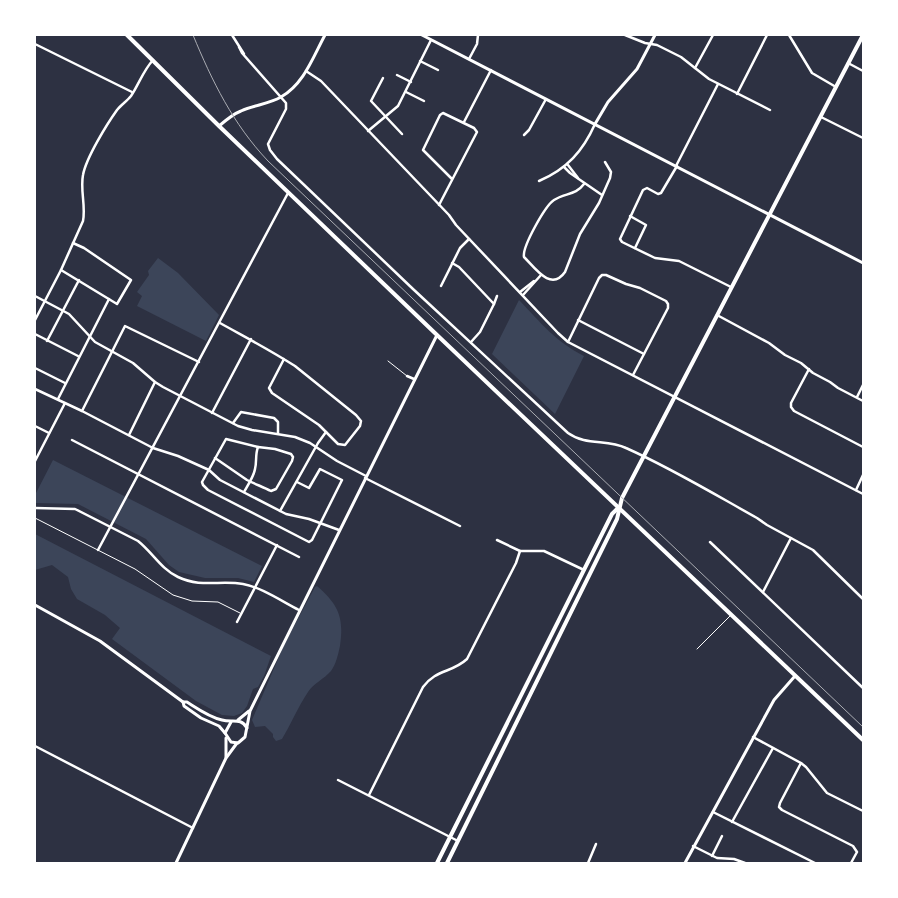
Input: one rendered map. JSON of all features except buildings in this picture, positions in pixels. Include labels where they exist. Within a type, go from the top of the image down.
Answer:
[{"type":"main road","points":[[128,35],[288,193],[863,740]]},
{"type":"main road","points":[[447,863],[617,518],[622,498],[863,35]]},
{"type":"main road","points":[[437,863],[612,514],[619,507]]},
{"type":"street","points":[[232,35],[244,54],[286,103],[286,107],[268,144],[273,154],[572,436],[584,441],[616,444],[645,456],[813,550],[863,599]]},
{"type":"street","points":[[219,126],[232,115],[280,98],[298,83],[325,35]]},
{"type":"street","points":[[469,59],[477,44],[478,35]]},
{"type":"street","points":[[625,35],[646,43],[655,44],[677,55],[718,84],[770,110]]},
{"type":"street","points":[[539,181],[566,166],[584,147],[608,102],[637,69],[655,35]]},
{"type":"street","points":[[695,68],[713,35]]},
{"type":"street","points":[[737,94],[767,35]]},
{"type":"street","points":[[788,35],[812,74],[836,86]]},
{"type":"street","points":[[425,36],[863,263]]},
{"type":"street","points":[[368,131],[398,106],[431,40]]},
{"type":"street","points":[[35,44],[133,92]]},
{"type":"street","points":[[35,320],[61,270],[84,213],[82,180],[86,166],[112,118],[133,92],[147,66],[153,60]]},
{"type":"street","points":[[420,61],[438,70]]},
{"type":"street","points":[[848,63],[863,71]]},
{"type":"street","points":[[464,122],[491,70]]},
{"type":"street","points":[[306,71],[318,79],[568,342],[863,494]]},
{"type":"street","points":[[397,75],[410,82]]},
{"type":"street","points":[[383,78],[371,101],[402,134]]},
{"type":"street","points":[[718,84],[677,166],[661,193],[658,194],[644,188],[620,239],[622,242],[655,258],[679,262],[732,287]]},
{"type":"street","points":[[406,92],[424,101]]},
{"type":"street","points":[[524,135],[529,130],[546,99]]},
{"type":"street","points":[[439,205],[477,132],[464,122],[443,113],[440,115],[423,148],[452,180]]},
{"type":"street","points":[[821,117],[863,138]]},
{"type":"street","points":[[582,182],[578,191],[558,198],[548,206],[524,249],[524,257],[545,278],[554,280],[563,275],[580,234],[611,175],[605,162]]},
{"type":"street","points":[[566,166],[582,182],[602,195]]},
{"type":"street","points":[[98,550],[288,193]]},
{"type":"street","points":[[630,216],[646,226],[635,248]]},
{"type":"street","points":[[441,286],[460,248],[469,239]]},
{"type":"street","points":[[61,270],[117,304],[131,280],[84,248],[73,243]]},
{"type":"street","points":[[452,263],[459,267],[494,304]]},
{"type":"street","points":[[523,295],[541,275]]},
{"type":"street","points":[[568,342],[602,275],[640,288],[668,304],[633,375]]},
{"type":"street","points":[[47,341],[78,280]]},
{"type":"street","points":[[520,292],[536,280]]},
{"type":"street","points":[[35,296],[69,314],[95,342],[133,363],[155,382],[212,413],[252,430],[295,436],[316,447],[337,462],[460,526]]},
{"type":"street","points":[[471,342],[480,332],[498,296]]},
{"type":"street","points":[[58,399],[109,299]]},
{"type":"street","points":[[717,315],[769,343],[782,353],[801,362],[838,388],[863,401]]},
{"type":"street","points":[[578,320],[644,354]]},
{"type":"street","points":[[220,323],[284,359],[323,387],[361,421],[360,426],[345,445],[338,444],[326,432],[272,393],[269,385],[284,359]]},
{"type":"street","points":[[82,411],[125,326],[198,362]]},
{"type":"street","points":[[35,334],[79,356]]},
{"type":"street","points":[[176,863],[226,758],[245,737],[250,711],[437,335]]},
{"type":"street","points":[[212,413],[251,339]]},
{"type":"street","points":[[35,368],[65,384]]},
{"type":"street","points":[[809,369],[791,407],[794,411],[863,447]]},
{"type":"street","points":[[407,376],[414,379]]},
{"type":"street","points":[[129,435],[155,382]]},
{"type":"street","points":[[857,398],[863,385]]},
{"type":"street","points":[[35,389],[153,448],[178,456],[209,470],[220,480],[286,514],[339,530]]},
{"type":"street","points":[[36,459],[65,403]]},
{"type":"street","points":[[233,423],[241,412],[274,418],[278,422],[278,433]]},
{"type":"street","points":[[35,426],[50,433]]},
{"type":"street","points":[[280,511],[326,432]]},
{"type":"street","points":[[215,458],[250,481],[271,491],[276,489],[293,457],[286,451],[258,447],[226,439],[215,458],[202,482],[208,490],[309,542],[312,540],[342,480],[320,469],[309,488],[297,482]]},
{"type":"street","points":[[72,440],[299,557]]},
{"type":"street","points":[[244,492],[255,469],[258,447]]},
{"type":"street","points":[[856,490],[863,475]]},
{"type":"street","points":[[35,508],[75,509],[138,541],[158,563],[178,577],[191,582],[205,584],[233,583],[254,588],[299,610]]},
{"type":"street","points":[[763,593],[791,538]]},
{"type":"street","points":[[497,540],[520,551],[544,551],[584,570]]},
{"type":"street","points":[[710,542],[863,686]]},
{"type":"street","points":[[237,622],[277,545]]},
{"type":"street","points":[[369,795],[428,679],[462,664],[467,659],[516,563],[520,551]]},
{"type":"street","points":[[35,605],[100,641],[183,702],[187,702],[214,718],[231,722],[238,720],[250,711]]},
{"type":"street","points":[[685,863],[711,812],[774,700],[794,676]]},
{"type":"street","points":[[183,702],[184,706],[201,718],[219,726],[230,742],[238,743]]},
{"type":"street","points":[[238,720],[247,728]]},
{"type":"street","points":[[226,758],[225,735],[231,722]]},
{"type":"street","points":[[753,737],[806,767],[827,793],[863,811]]},
{"type":"street","points":[[35,746],[193,828]]},
{"type":"street","points":[[732,822],[773,748]]},
{"type":"street","points":[[801,764],[780,803],[780,807],[782,810],[856,849],[851,863]]},
{"type":"street","points":[[338,780],[458,841]]},
{"type":"street","points":[[711,812],[815,863]]},
{"type":"street","points":[[712,856],[722,836]]},
{"type":"street","points":[[588,863],[596,844]]},
{"type":"street","points":[[693,846],[712,856],[743,863]]},
{"type":"lane","points":[[388,361],[407,376]]},
{"type":"lane","points":[[35,518],[135,569],[163,589],[182,599],[218,602],[241,613]]},
{"type":"lane","points":[[697,649],[731,615]]},
{"type":"shaded area","points":[[158,258],[178,273],[219,315],[206,341],[137,306],[142,296],[137,292],[149,275],[148,271]]},
{"type":"shaded area","points":[[519,300],[565,345],[584,356],[555,414],[492,354]]},
{"type":"shaded area","points":[[53,460],[262,566],[254,582],[238,578],[205,578],[179,572],[169,565],[146,539],[78,504],[35,503],[35,495]]},
{"type":"shaded area","points":[[35,534],[271,656],[264,676],[258,687],[253,689],[247,706],[242,713],[234,716],[222,715],[196,701],[112,639],[120,628],[105,615],[77,599],[71,589],[68,577],[52,565],[35,570]]},
{"type":"shaded area","points":[[317,586],[330,599],[338,613],[341,636],[338,656],[331,671],[308,692],[282,739],[276,741],[273,734],[265,726],[255,727],[252,720],[284,645]]},
{"type":"railway","points":[[193,35],[208,69],[234,117],[268,161],[863,727]]}]
